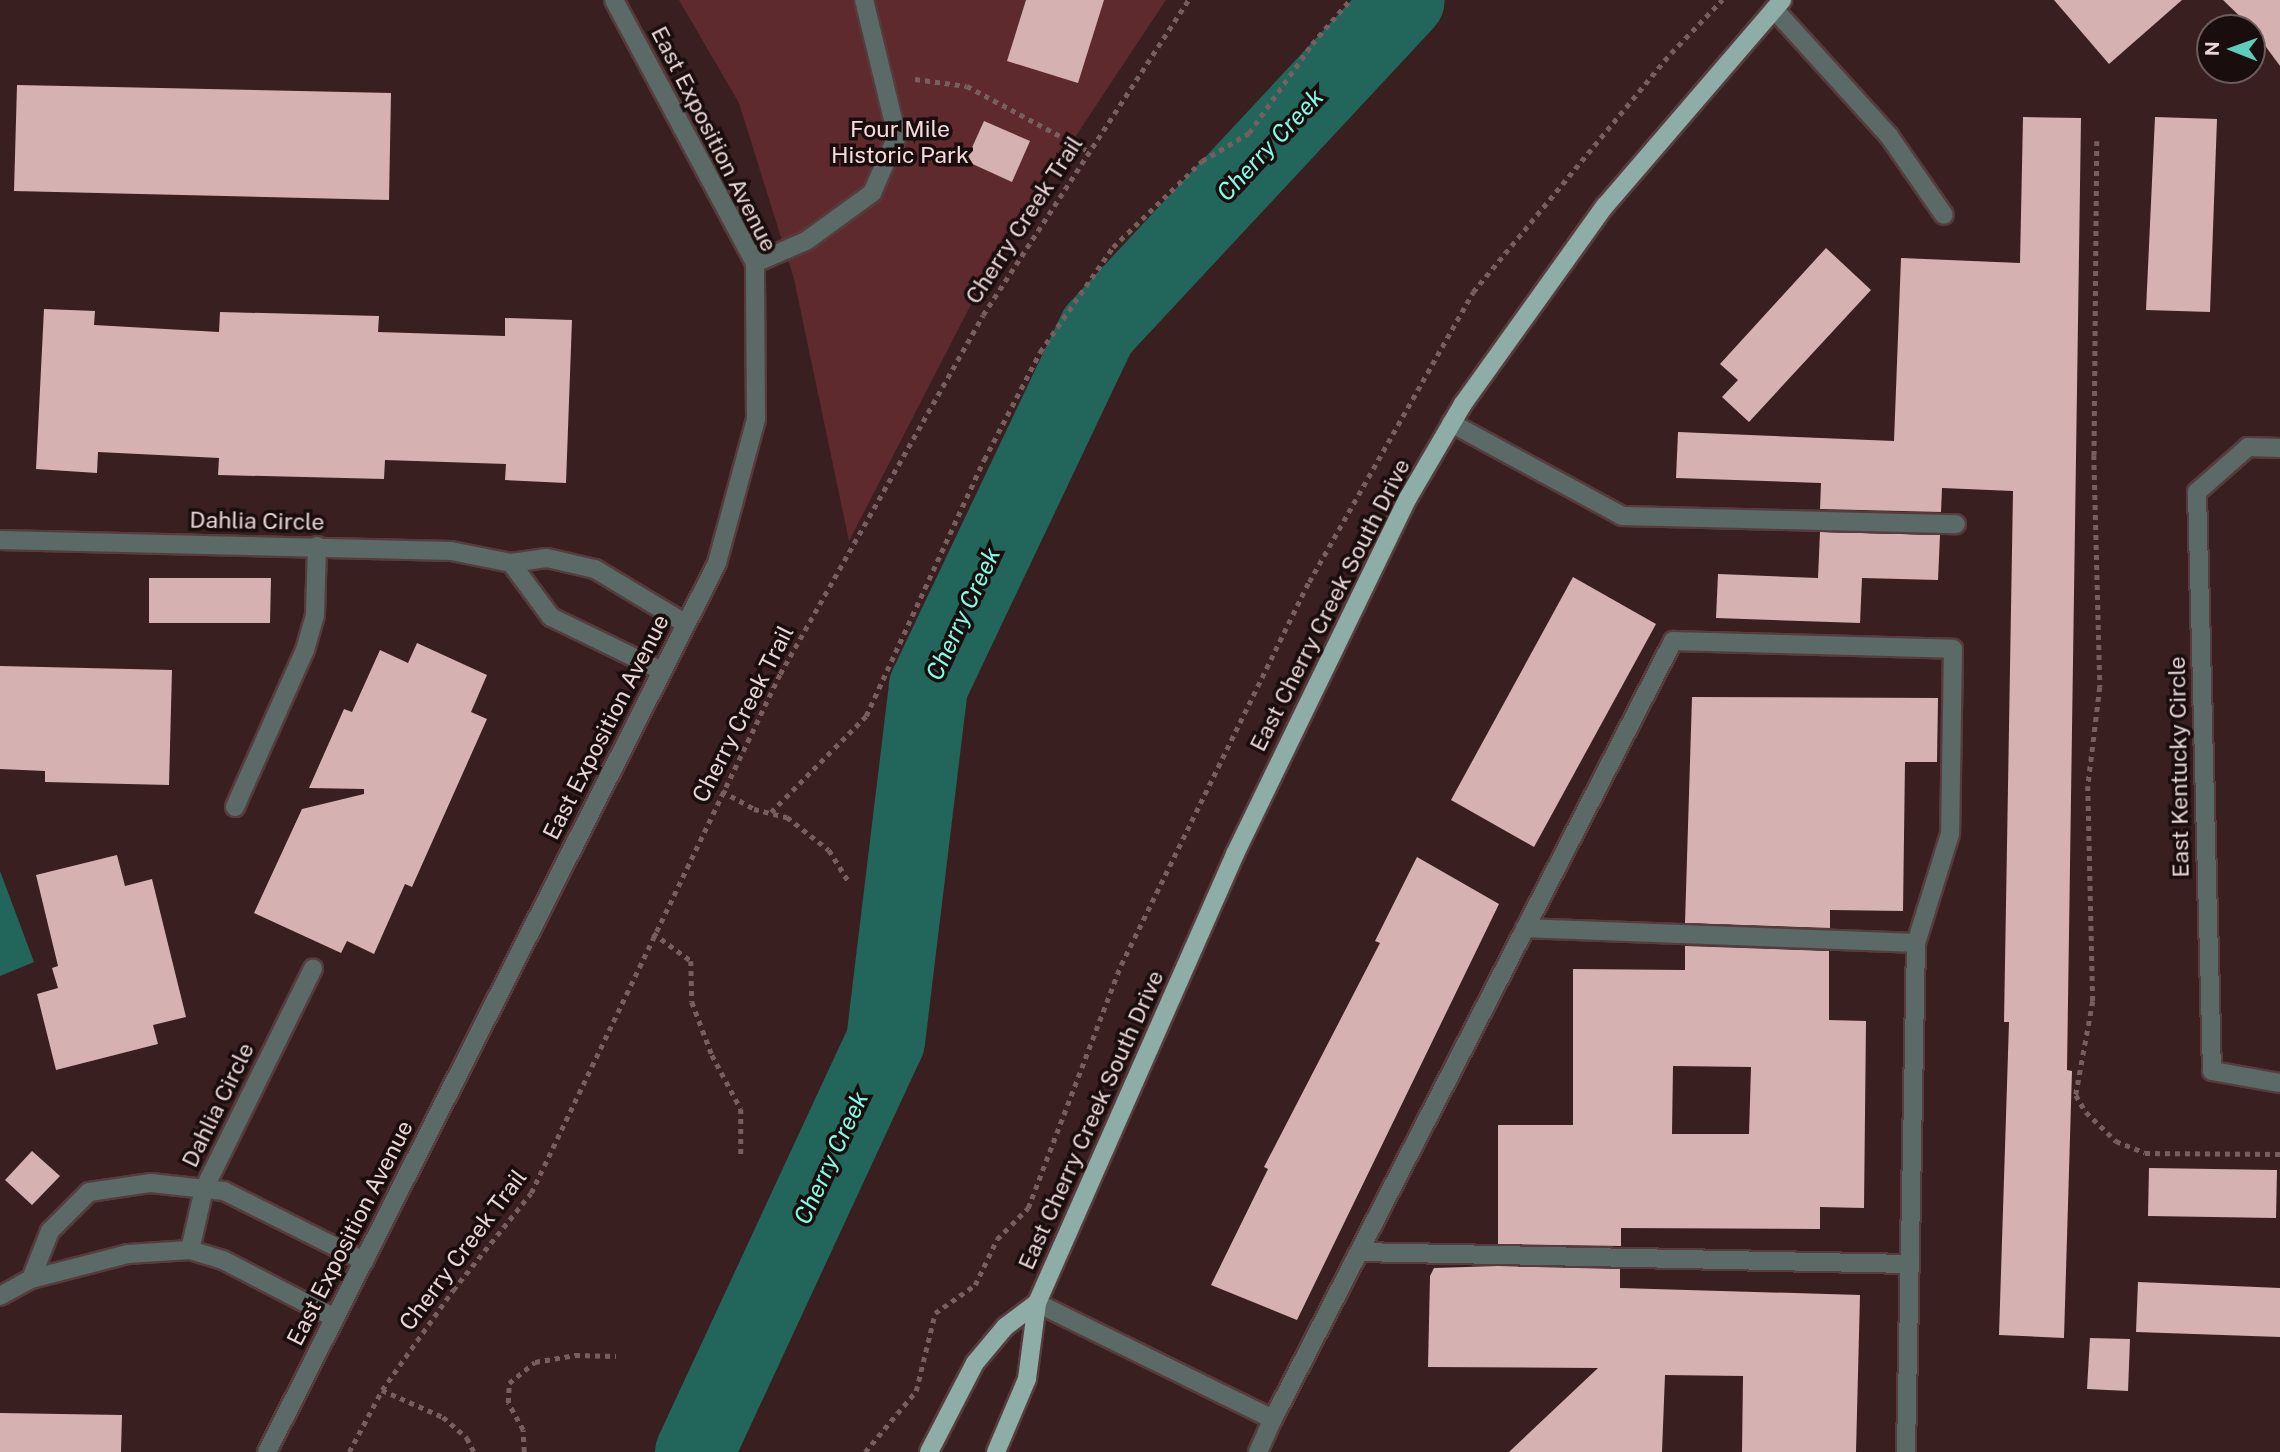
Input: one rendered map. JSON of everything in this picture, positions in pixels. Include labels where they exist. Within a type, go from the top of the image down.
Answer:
[{"type":"main road","name":"East Cherry Creek South Drive","points":[[996,1452],[1027,1379],[1037,1303],[1291,734],[1408,498],[1451,423],[1530,306],[1605,206],[1778,4]]},
{"type":"main road","name":"East Cherry Creek South Drive","points":[[929,1452],[982,1353],[1005,1327],[1037,1303]]},
{"type":"street","name":"East Exposition Avenue","points":[[267,1452],[717,563],[756,419],[755,263],[614,0]]},
{"type":"street","points":[[755,263],[806,241],[872,193],[897,136],[864,0]]},
{"type":"street","points":[[1778,4],[1889,136],[1944,215]]},
{"type":"street","points":[[1451,423],[1622,516],[1956,524]]},
{"type":"street","name":"East Kentucky Circle","points":[[2280,448],[2248,447],[2197,492],[2212,1071],[2280,1083]]},
{"type":"street","name":"Dahlia Circle","points":[[0,540],[451,551],[511,563],[547,558],[595,569],[686,624]]},
{"type":"street","points":[[235,807],[305,650],[315,614],[317,546]]},
{"type":"street","points":[[511,563],[551,617],[662,671]]},
{"type":"street","points":[[1258,1452],[1673,641],[1953,649],[1950,834],[1916,943],[1906,1452]]},
{"type":"street","points":[[1525,928],[1916,943]]},
{"type":"street","name":"Dahlia Circle","points":[[190,1250],[204,1189],[313,968]]},
{"type":"street","name":"Dahlia Circle","points":[[31,1279],[50,1231],[89,1192],[151,1183],[224,1191],[363,1261]]},
{"type":"street","points":[[0,1296],[31,1279],[128,1254],[190,1250],[223,1260],[335,1318]]},
{"type":"street","points":[[1359,1252],[1910,1264]]},
{"type":"street","points":[[1037,1303],[1273,1419]]},
{"type":"path","name":"Cherry Creek Trail","points":[[349,1452],[382,1390],[453,1290],[531,1193],[653,933],[780,674],[983,315],[1188,0]]},
{"type":"path","points":[[771,812],[866,716],[984,460],[1034,364],[1114,247],[1202,160],[1249,133],[1312,44],[1350,0]]},
{"type":"path","points":[[883,75],[967,86],[1090,152]]},
{"type":"path","points":[[2097,141],[2094,455],[2100,687],[2088,786],[2093,1001],[2076,1095],[2086,1112],[2116,1141],[2145,1153],[2280,1154]]},
{"type":"path","points":[[722,791],[754,809],[787,817],[829,850],[848,881]]},
{"type":"path","points":[[653,933],[691,961],[692,1002],[712,1055],[741,1109],[741,1155]]},
{"type":"path","points":[[524,1452],[523,1430],[508,1404],[509,1383],[535,1362],[575,1355],[616,1356]]},
{"type":"path","points":[[382,1390],[443,1418],[467,1438],[474,1452]]},
{"type":"path","points":[[865,1452],[916,1391]]},
{"type":"green space","name":"Four Mile Historic Park","points":[[679,0],[1166,0],[995,258],[849,541],[794,279],[739,103]]},
{"type":"water","points":[[0,871],[34,962],[0,976]]},
{"type":"building","points":[[1026,0],[1104,0],[1078,83],[1007,61]]},
{"type":"building","points":[[2054,0],[2182,0],[2109,64]]},
{"type":"building","points":[[2223,0],[2280,0],[2280,66],[2266,47],[2266,14],[2238,14]]},
{"type":"building","points":[[17,85],[391,93],[389,200],[14,191]]},
{"type":"building","points":[[2023,117],[2081,118],[2067,1070],[2072,1071],[2064,1338],[1999,1335],[2009,1022],[2004,1022],[2013,491],[1942,488],[1941,512],[1820,509],[1821,483],[1676,478],[1678,432],[1894,441],[1901,258],[2020,263]]},
{"type":"building","points":[[2155,117],[2217,119],[2210,312],[2146,310]]},
{"type":"building","points":[[984,121],[1030,141],[1012,182],[966,161]]},
{"type":"building","points":[[1826,248],[1871,290],[1749,422],[1722,397],[1738,380],[1720,364]]},
{"type":"building","points":[[44,309],[95,311],[94,325],[219,332],[220,312],[379,316],[378,332],[505,336],[505,318],[572,320],[566,483],[505,480],[506,464],[385,460],[384,479],[218,475],[219,458],[98,452],[97,473],[36,469]]},
{"type":"building","points":[[1820,532],[1940,535],[1938,580],[1862,578],[1860,623],[1716,618],[1718,574],[1818,578]]},
{"type":"building","points":[[1573,577],[1656,624],[1534,847],[1451,800]]},
{"type":"building","points":[[149,578],[271,578],[270,623],[149,623]]},
{"type":"building","points":[[417,643],[487,675],[471,712],[487,719],[412,887],[405,884],[374,954],[347,941],[341,953],[254,913],[302,809],[364,794],[364,789],[309,788],[344,709],[352,712],[380,650],[408,663]]},
{"type":"building","points":[[0,666],[172,670],[169,785],[45,782],[45,771],[0,769]]},
{"type":"building","points":[[1692,697],[1938,698],[1937,762],[1905,762],[1903,911],[1830,910],[1830,928],[1685,923]]},
{"type":"building","points":[[117,855],[125,886],[152,879],[186,1017],[153,1025],[158,1044],[56,1070],[37,994],[58,988],[52,968],[58,966],[36,875]]},
{"type":"building","points":[[1417,857],[1499,904],[1297,1320],[1211,1285],[1268,1169],[1264,1167],[1380,943],[1375,941]]},
{"type":"building","points":[[1685,946],[1829,951],[1829,1020],[1866,1021],[1864,1208],[1820,1207],[1820,1229],[1621,1228],[1621,1246],[1498,1244],[1498,1125],[1573,1125],[1573,969],[1685,970]],"holes":[[[1673,1066],[1751,1067],[1749,1134],[1672,1134]]]},
{"type":"building","points":[[32,1151],[60,1176],[32,1205],[5,1180]]},
{"type":"building","points":[[2149,1168],[2277,1170],[2276,1218],[2148,1216]]},
{"type":"building","points":[[1498,1266],[1620,1269],[1620,1288],[1860,1295],[1856,1452],[1742,1452],[1743,1376],[1665,1375],[1662,1452],[1509,1452],[1598,1368],[1428,1367],[1430,1276],[1434,1268]]},
{"type":"building","points":[[2138,1282],[2280,1288],[2280,1337],[2136,1332]]},
{"type":"building","points":[[2090,1338],[2130,1339],[2128,1391],[2087,1389]]},
{"type":"building","points":[[0,1413],[122,1415],[121,1452],[0,1452]]},
{"type":"waterway","name":"Cherry Creek","points":[[694,1452],[885,1041],[928,686],[1097,330],[1405,0]]}]
